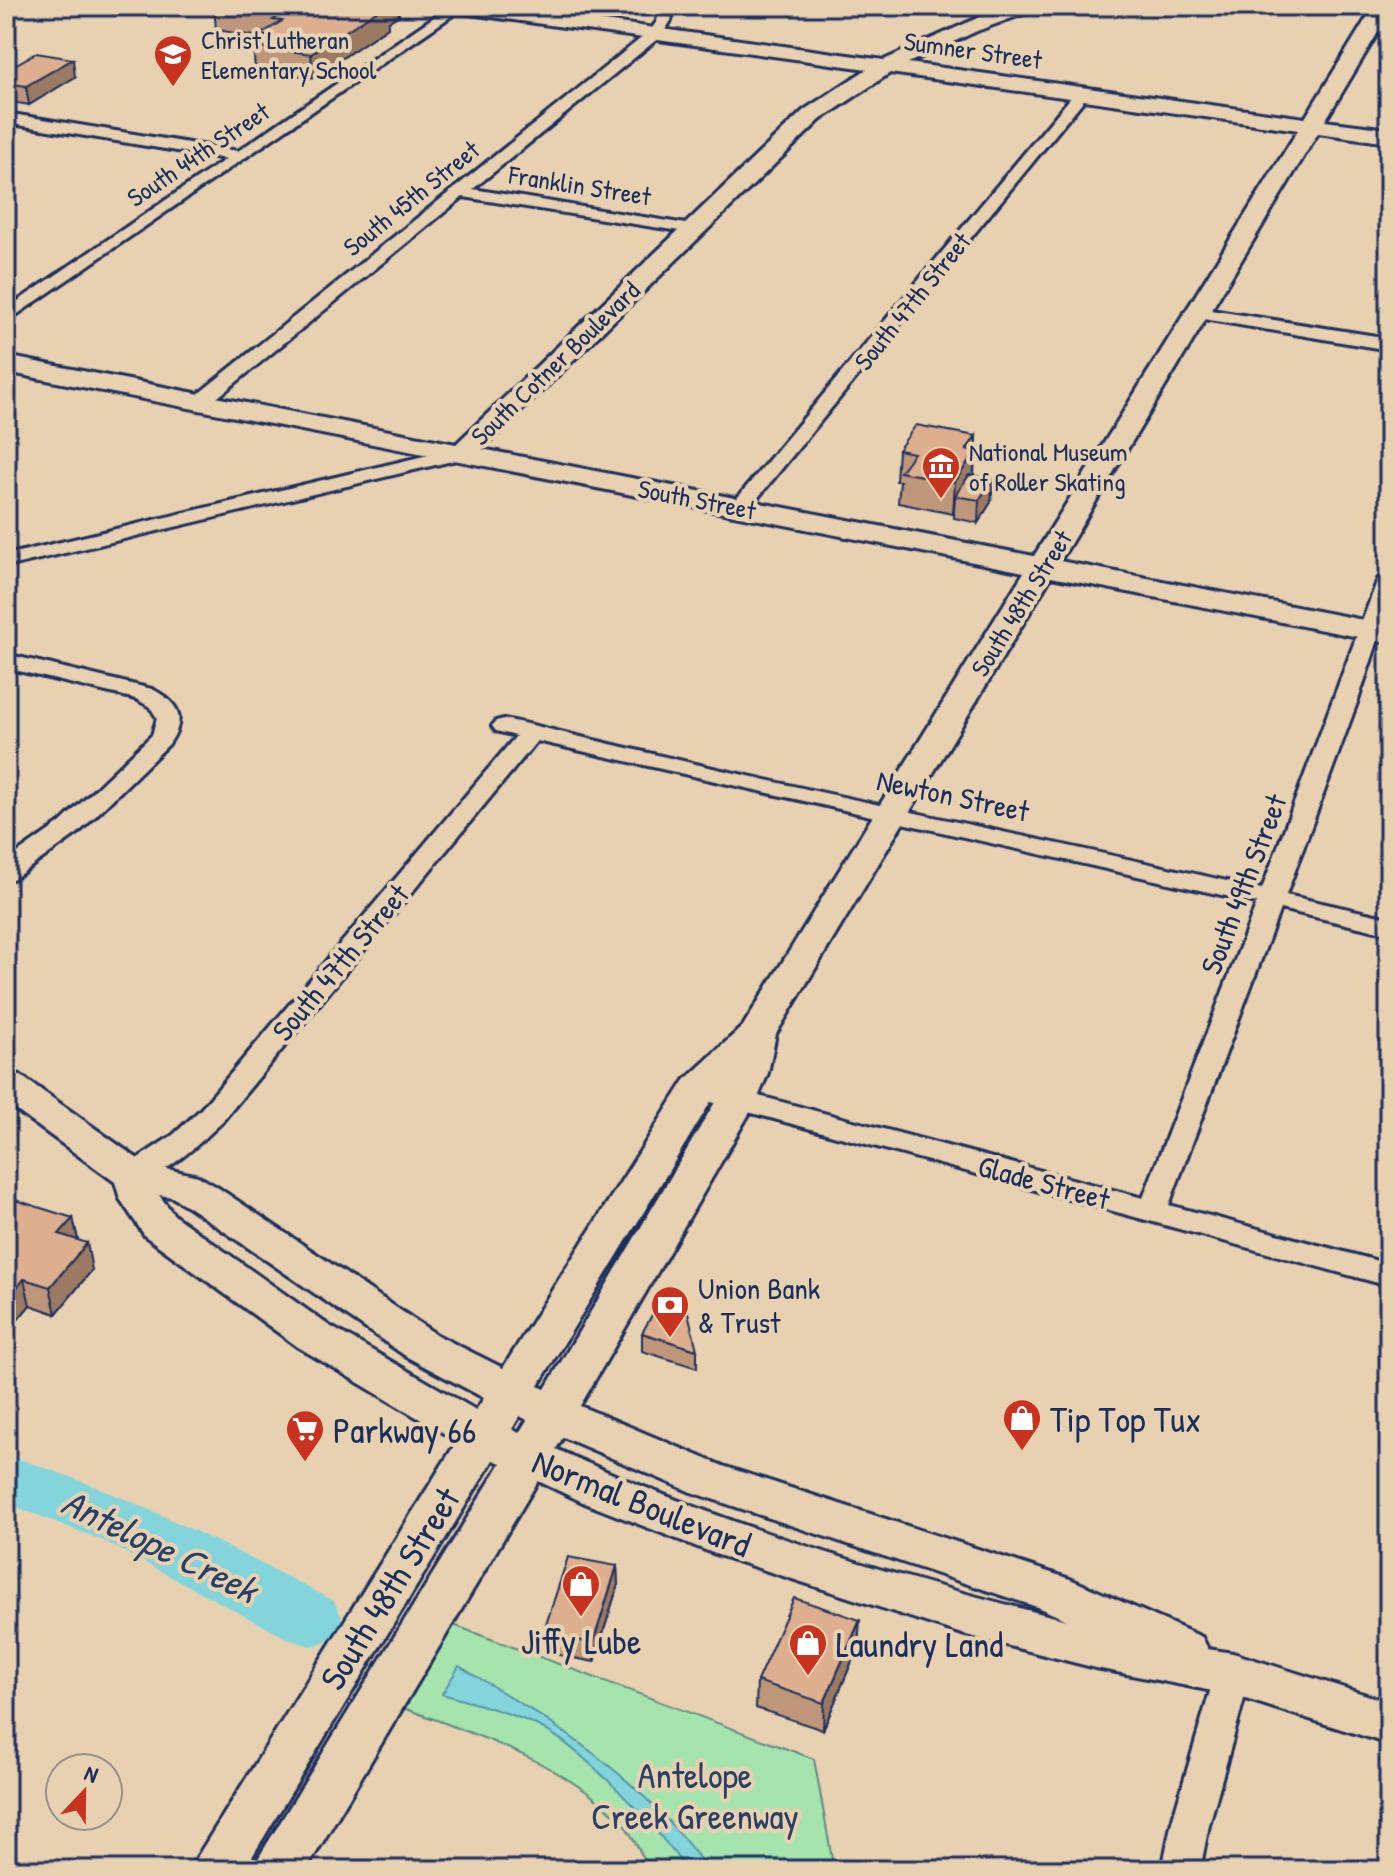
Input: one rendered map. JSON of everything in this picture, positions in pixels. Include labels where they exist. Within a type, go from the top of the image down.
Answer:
[{"type":"main road","name":"Sumner Street","points":[[458,6],[1389,136]]},
{"type":"main road","name":"South Cotner Boulevard","points":[[462,453],[806,120],[887,66],[957,31],[1027,6]]},
{"type":"main road","name":"South 48th Street","points":[[215,1870],[512,1394],[719,1095],[749,1073],[757,1034],[1384,6]]},
{"type":"main road","name":"South Street","points":[[6,364],[1379,632]]},
{"type":"main road","name":"Normal Boulevard","points":[[6,1084],[133,1175],[184,1186],[368,1312],[512,1394],[707,1479],[1053,1593],[1106,1614],[1233,1674]]},
{"type":"main road","name":"South 48th Street","points":[[277,1870],[527,1457],[719,1095]]},
{"type":"main road","name":"Normal Boulevard","points":[[133,1175],[147,1213],[237,1283],[325,1344],[484,1436],[527,1457],[646,1508],[806,1566],[1028,1632],[1233,1674],[1389,1723]]},
{"type":"street","name":"South 44th Street","points":[[6,317],[458,6]]},
{"type":"street","points":[[655,34],[664,21],[667,6]]},
{"type":"street","name":"South 45th Street","points":[[200,402],[655,34]]},
{"type":"street","name":"South 47th Street","points":[[740,507],[1082,93]]},
{"type":"street","points":[[6,118],[240,156]]},
{"type":"street","name":"Franklin Street","points":[[460,192],[692,230]]},
{"type":"street","points":[[1198,313],[1389,344]]},
{"type":"street","name":"South Cotner Boulevard","points":[[6,561],[462,453]]},
{"type":"street","name":"South 49th Street","points":[[1152,1212],[1347,700],[1379,632],[1389,579]]},
{"type":"street","points":[[6,661],[134,690],[159,702],[170,717],[169,727],[161,739],[86,813],[6,873]]},
{"type":"street","name":"South 47th Street","points":[[133,1175],[183,1142],[211,1116],[518,729]]},
{"type":"street","name":"Newton Street","points":[[518,729],[1389,926]]},
{"type":"street","name":"Glade Street","points":[[719,1095],[1389,1275]]},
{"type":"street","points":[[1181,1870],[1190,1825],[1233,1674]]},
{"type":"green space","name":"Antelope Creek Greenway","points":[[432,1617],[814,1759],[834,1870],[650,1870],[623,1823],[593,1796],[566,1778],[506,1747],[382,1700]]},
{"type":"water","points":[[459,1666],[595,1754],[655,1807],[708,1870],[686,1870],[639,1812],[595,1769],[553,1735],[513,1716],[442,1694]]},
{"type":"building","points":[[215,6],[384,6],[311,54],[253,46],[267,36],[260,35],[282,21],[273,20],[279,16]]},
{"type":"building","points":[[36,53],[73,59],[26,86],[6,83],[6,70]]},
{"type":"building","points":[[916,425],[976,436],[966,450],[975,452],[955,482],[900,472],[914,453],[898,450]]},
{"type":"building","points":[[969,475],[993,479],[979,500],[955,496]]},
{"type":"building","points":[[9,1198],[73,1218],[59,1234],[87,1243],[50,1287],[24,1279],[6,1300],[6,1201]]},
{"type":"building","points":[[666,1290],[684,1296],[697,1350],[642,1333]]},
{"type":"building","name":"Jiffy Lube","points":[[568,1557],[617,1566],[593,1643],[543,1634]]},
{"type":"building","name":"Laundry Land","points":[[794,1598],[860,1620],[824,1703],[757,1681]]},
{"type":"waterway","name":"Antelope Creek","points":[[6,1479],[46,1491],[123,1523],[311,1620]]},
{"type":"place","name":"Christ Lutheran Elementary School","points":[[173,88]]},
{"type":"place","name":"National Museum of Roller Skating","points":[[941,500]]},
{"type":"place","name":"Union Bank & Trust","points":[[670,1339]]},
{"type":"place","name":"Tip Top Tux","points":[[1022,1452]]},
{"type":"place","name":"Parkway 66","points":[[305,1463]]},
{"type":"place","name":"Jiffy Lube","points":[[581,1618]]},
{"type":"place","name":"Laundry Land","points":[[808,1677]]}]
